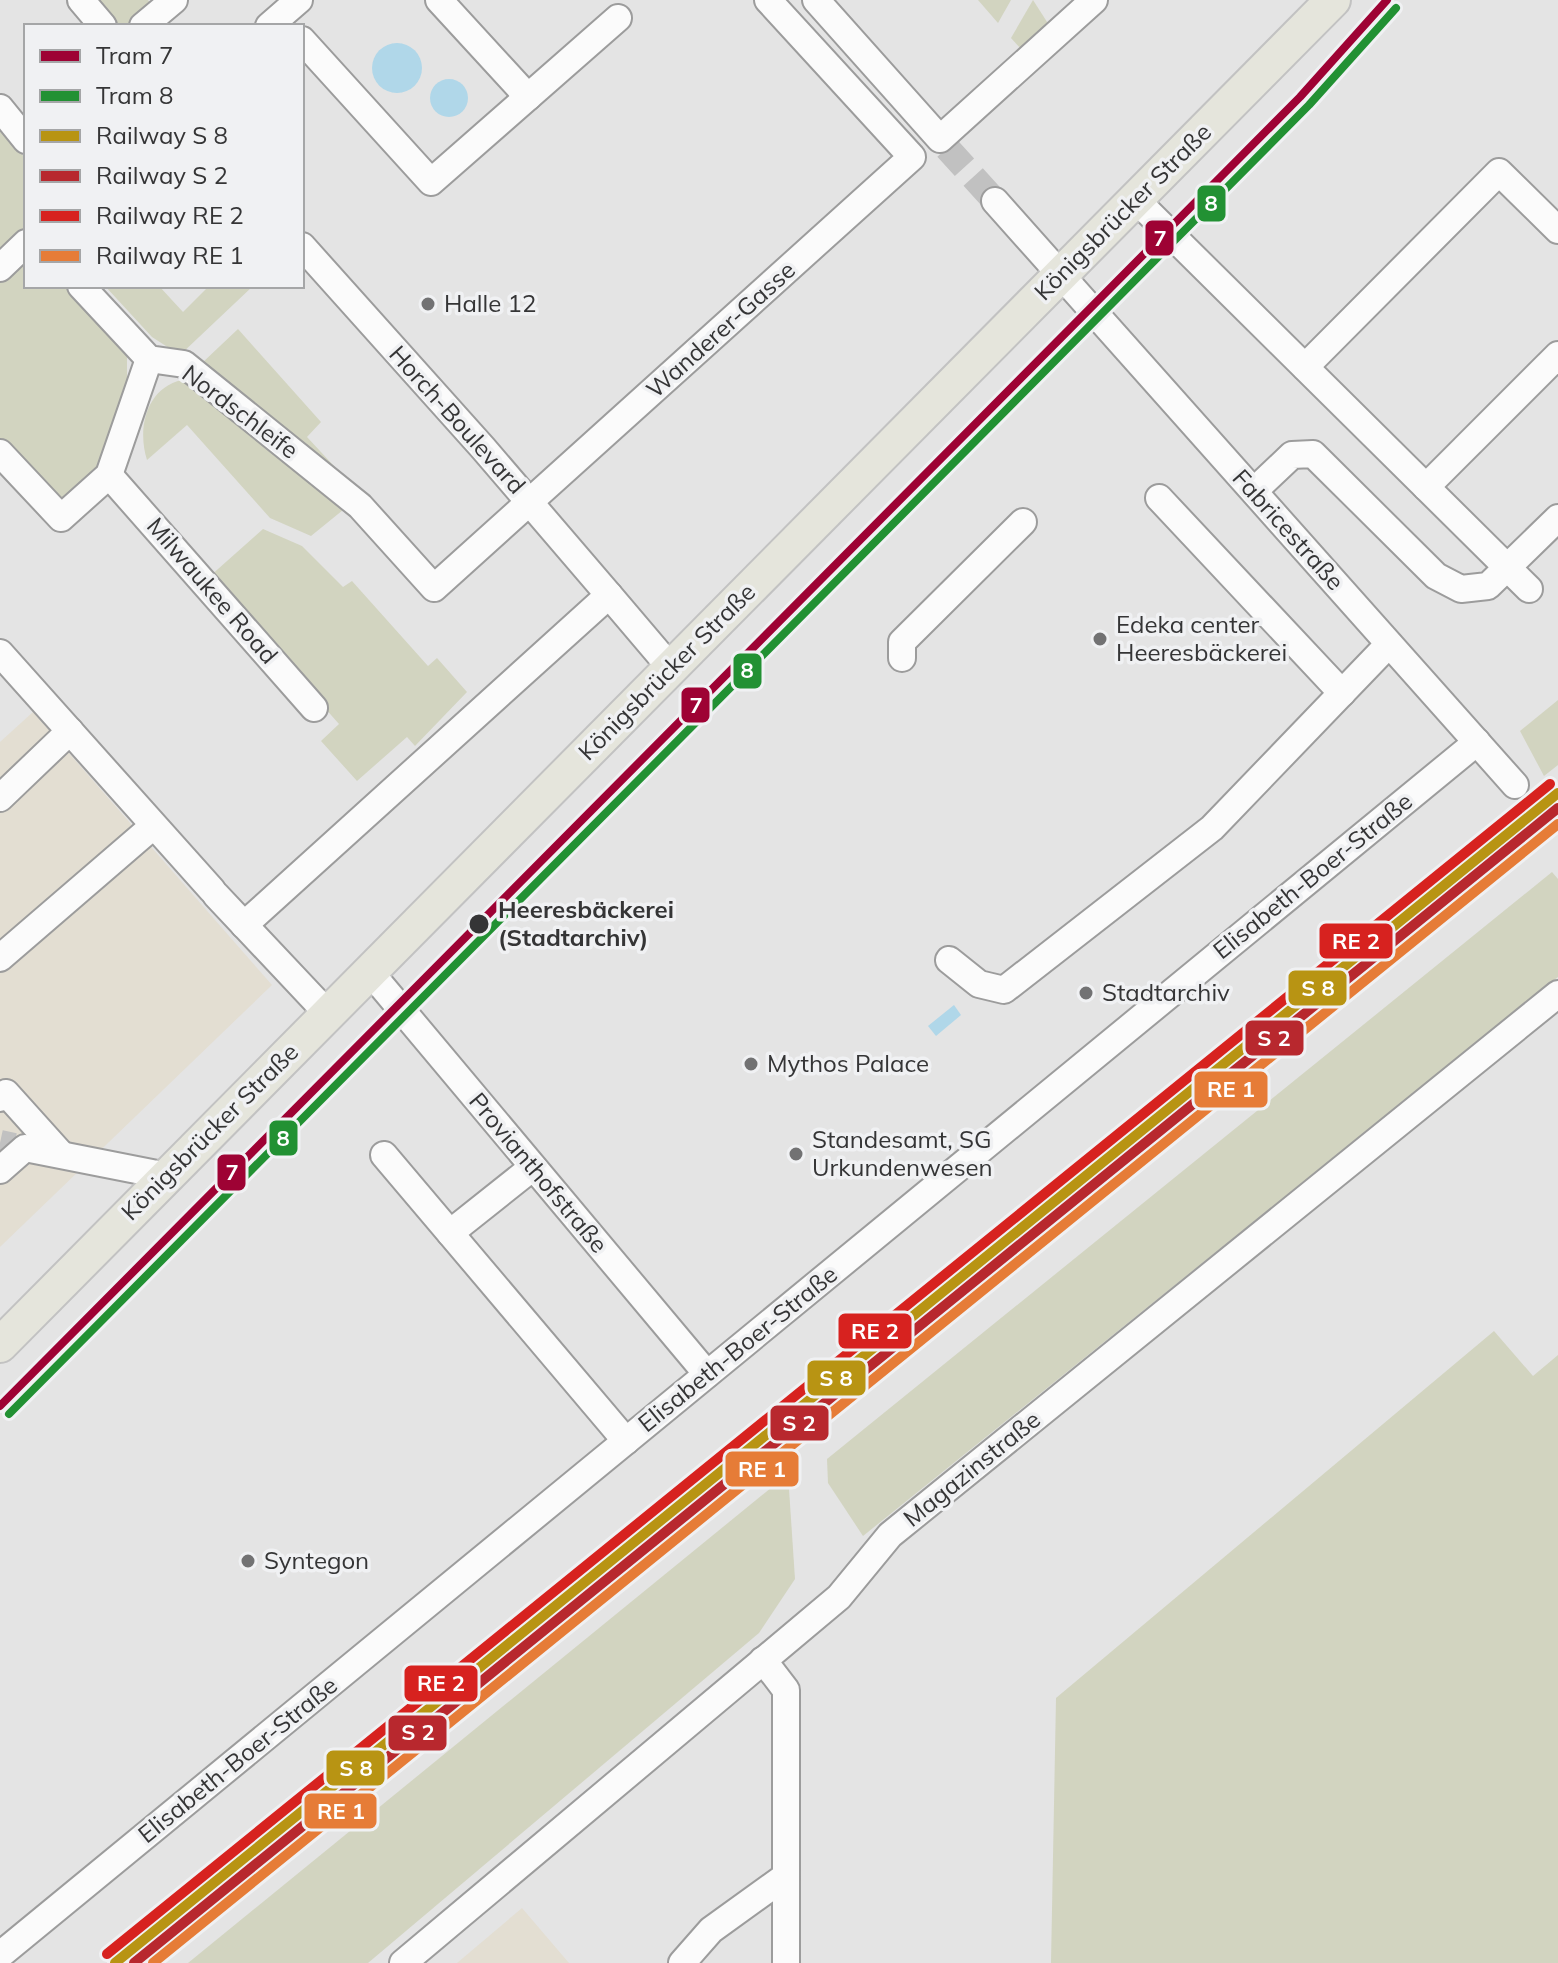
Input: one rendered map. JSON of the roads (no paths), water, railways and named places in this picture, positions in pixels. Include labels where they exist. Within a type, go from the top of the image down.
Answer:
[{"type":"main road","name":"Königsbrücker Straße","points":[[0,1345],[1333,0]]},
{"type":"street","points":[[81,0],[101,24]]},
{"type":"street","points":[[145,24],[174,0]]},
{"type":"street","points":[[439,0],[528,97]]},
{"type":"street","name":"Wanderer-Gasse","points":[[365,511],[434,588],[912,157],[768,0]]},
{"type":"street","points":[[816,0],[944,143],[1094,0]]},
{"type":"street","points":[[304,42],[431,182],[618,18]]},
{"type":"street","points":[[0,108],[24,138]]},
{"type":"street","points":[[1305,367],[1499,172],[1558,230]]},
{"type":"street","points":[[1135,199],[1529,589]]},
{"type":"street","name":"Fabricestraße","points":[[995,201],[1515,785]]},
{"type":"street","points":[[0,268],[24,245]]},
{"type":"street","name":"Horch-Boulevard","points":[[304,248],[531,503],[671,668]]},
{"type":"street","name":"Nordschleife","points":[[83,288],[149,359],[184,364],[365,511]]},
{"type":"street","points":[[1426,487],[1558,355]]},
{"type":"street","points":[[0,453],[61,518],[109,475],[149,359]]},
{"type":"street","points":[[1254,491],[1292,455],[1313,454],[1436,576],[1461,589],[1488,586],[1558,518]]},
{"type":"street","name":"Milwaukee Road","points":[[109,475],[314,708]]},
{"type":"street","points":[[1159,498],[1342,693]]},
{"type":"street","points":[[902,658],[902,642],[1023,522]]},
{"type":"street","points":[[244,925],[609,595]]},
{"type":"street","points":[[949,960],[979,984],[1004,990],[1212,828],[1389,644]]},
{"type":"street","points":[[0,653],[152,827],[186,862],[198,865],[218,889],[239,906],[244,925],[328,1014]]},
{"type":"street","points":[[0,798],[70,731]]},
{"type":"street","name":"Elisabeth-Boer-Straße","points":[[3,1947],[626,1441],[1477,742]]},
{"type":"street","points":[[0,958],[152,827]]},
{"type":"street","name":"Provianthofstraße","points":[[370,972],[707,1374]]},
{"type":"street","name":"Magazinstraße","points":[[403,1963],[839,1597],[890,1535],[1558,994]]},
{"type":"street","points":[[0,1098],[6,1093],[60,1153]]},
{"type":"street","points":[[0,1170],[20,1147],[167,1176]]},
{"type":"street","points":[[384,1155],[626,1441]]},
{"type":"street","points":[[450,1233],[533,1167]]},
{"type":"street","points":[[763,1660],[786,1690],[786,1963]]},
{"type":"street","points":[[682,1963],[711,1930],[786,1876]]},
{"type":"water","points":[[397,43],[415,50],[422,68],[415,86],[397,93],[379,86],[372,68],[379,50]]},
{"type":"water","points":[[449,79],[463,84],[468,98],[463,112],[449,117],[435,112],[430,98],[435,84]]},
{"type":"water","points":[[954,1005],[961,1015],[936,1036],[928,1026]]},
{"type":"tunnel","points":[[947,148],[995,201]]},
{"type":"tunnel","points":[[0,1143],[14,1146]]},
{"type":"tram line","name":"7","points":[[0,1406],[1300,97],[1387,0]]},
{"type":"tram line","name":"8","points":[[9,1414],[1309,105],[1396,8]]},
{"type":"place","name":"Halle 12","points":[[428,304]]},
{"type":"place","name":"Edeka center Heeresbäckerei","points":[[1100,639]]},
{"type":"place","name":"Heeresbäckerei (Stadtarchiv)","points":[[479,924]]},
{"type":"place","name":"Stadtarchiv","points":[[1086,993]]},
{"type":"place","name":"Mythos Palace","points":[[751,1064]]},
{"type":"place","name":"Standesamt, SG Urkundenwesen","points":[[796,1154]]},
{"type":"place","name":"Syntegon","points":[[248,1561]]}]
